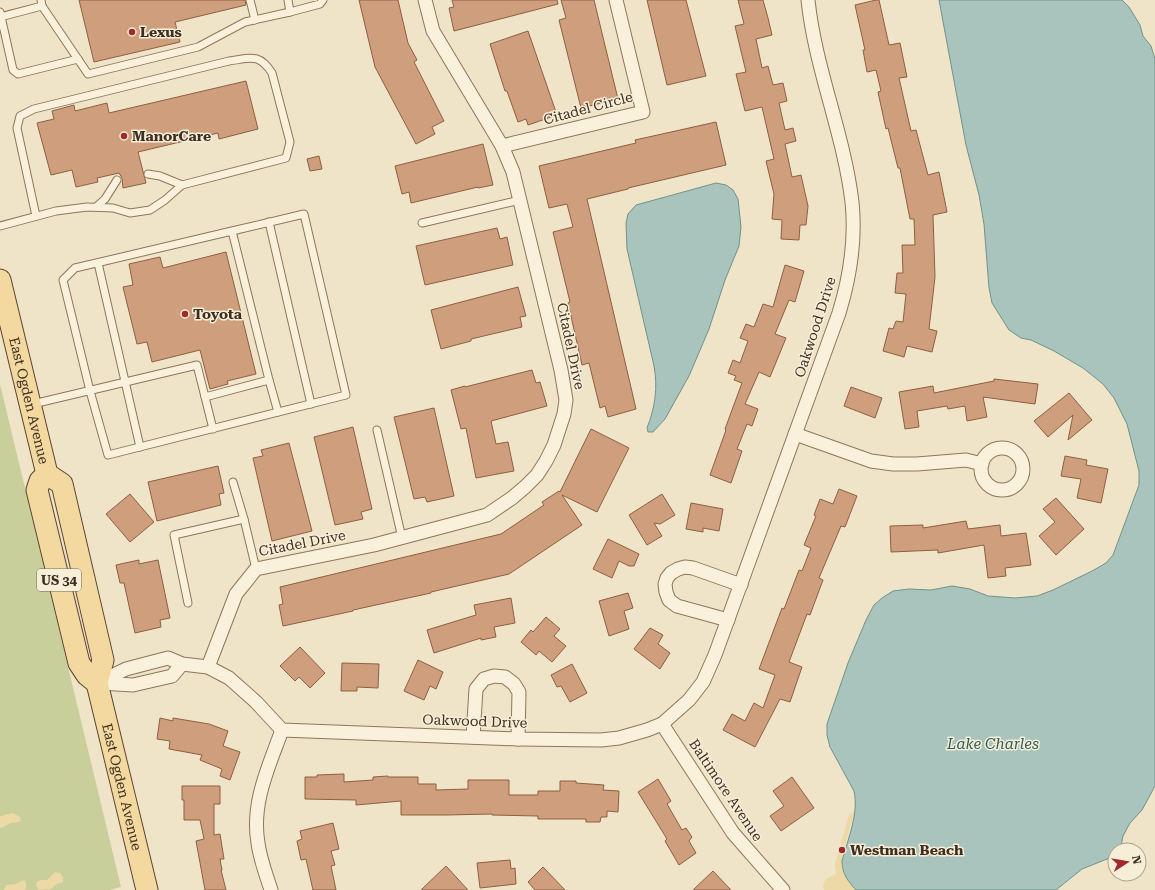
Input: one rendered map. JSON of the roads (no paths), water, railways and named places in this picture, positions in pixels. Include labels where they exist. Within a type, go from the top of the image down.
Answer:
[{"type":"main road","name":"East Ogden Avenue","points":[[0,280],[47,474],[40,481],[37,490],[79,663],[87,676],[97,683],[147,890]]},
{"type":"street","name":"Citadel Drive","points":[[208,667],[236,594],[256,569],[374,545],[487,515],[512,498],[537,475],[554,446],[565,407],[566,400],[564,382],[513,172],[502,146],[433,30],[425,0]]},
{"type":"street","name":"Citadel Circle","points":[[502,146],[643,112],[616,0]]},
{"type":"street","name":"Oakwood Drive","points":[[282,730],[518,739],[601,740],[619,738],[662,724],[689,700],[703,682],[715,655],[796,434],[845,294],[851,261],[853,229],[852,203],[848,177],[813,32],[808,0]]},
{"type":"street","points":[[796,434],[871,461],[893,464],[917,464],[966,460],[982,464]]},
{"type":"street","points":[[728,620],[677,606],[669,600],[666,592],[665,584],[667,578],[671,573],[678,569],[693,568],[740,585]]},
{"type":"street","points":[[97,683],[126,669],[168,658],[182,664],[208,667],[229,678],[256,702],[282,730],[260,792],[257,808],[256,826],[258,842],[271,890]]},
{"type":"street","points":[[97,683],[133,685],[172,676],[182,664]]},
{"type":"street","points":[[473,737],[476,689],[484,679],[494,676],[505,677],[514,684],[519,692],[518,739]]},
{"type":"street","name":"Baltimore Avenue","points":[[662,724],[733,833],[783,890]]},
{"type":"lane","points":[[250,0],[255,20]]},
{"type":"lane","points":[[288,0],[290,12]]},
{"type":"lane","points":[[78,60],[18,74],[16,73],[13,70],[0,15],[41,3],[88,74],[198,47],[245,22],[320,4],[323,0]]},
{"type":"lane","points":[[0,226],[36,216],[87,207],[113,208],[130,212],[150,210],[165,200],[182,185],[286,158],[290,142],[272,73],[266,64],[255,57],[229,61],[34,109],[20,116],[17,128],[36,216]]},
{"type":"lane","points":[[148,174],[160,176],[182,185]]},
{"type":"lane","points":[[96,207],[105,199],[117,180]]},
{"type":"lane","points":[[422,223],[520,200]]},
{"type":"lane","points":[[304,214],[346,395],[108,455],[90,391],[63,280],[75,268],[232,230],[304,214]]},
{"type":"lane","points":[[269,222],[311,404]]},
{"type":"lane","points":[[232,230],[278,412]]},
{"type":"lane","points":[[98,263],[140,447]]},
{"type":"lane","points":[[30,404],[197,366],[213,429]]},
{"type":"lane","points":[[205,397],[269,380]]},
{"type":"lane","points":[[377,430],[402,538]]},
{"type":"lane","points":[[234,482],[256,569]]},
{"type":"lane","points":[[188,603],[174,535],[244,519]]},
{"type":"water","name":"Lake Charles","points":[[939,0],[1122,0],[1129,7],[1140,25],[1143,36],[1151,46],[1155,59],[1155,786],[1142,810],[1130,823],[1123,836],[1122,842],[1107,842],[1107,859],[1082,869],[1056,890],[856,890],[850,884],[842,866],[854,817],[854,791],[830,747],[827,735],[827,724],[848,663],[874,605],[893,591],[909,589],[931,590],[952,586],[970,589],[988,596],[1015,598],[1037,596],[1053,590],[1106,563],[1113,555],[1139,485],[1139,471],[1127,424],[1114,398],[1103,384],[1083,368],[1054,351],[1031,340],[1021,338],[1009,330],[992,303],[989,288],[984,224],[979,195],[966,145]]},
{"type":"water","points":[[716,183],[726,185],[733,190],[738,199],[741,227],[739,246],[725,280],[709,329],[689,376],[665,419],[653,432],[648,432],[647,428],[652,413],[656,382],[654,366],[627,249],[626,223],[628,214],[636,205]]},
{"type":"place","name":"Lexus","points":[[132,32]]},
{"type":"place","name":"ManorCare","points":[[124,136]]},
{"type":"place","name":"Toyota","points":[[185,314]]},
{"type":"place","name":"Westman Beach","points":[[842,850]]}]
